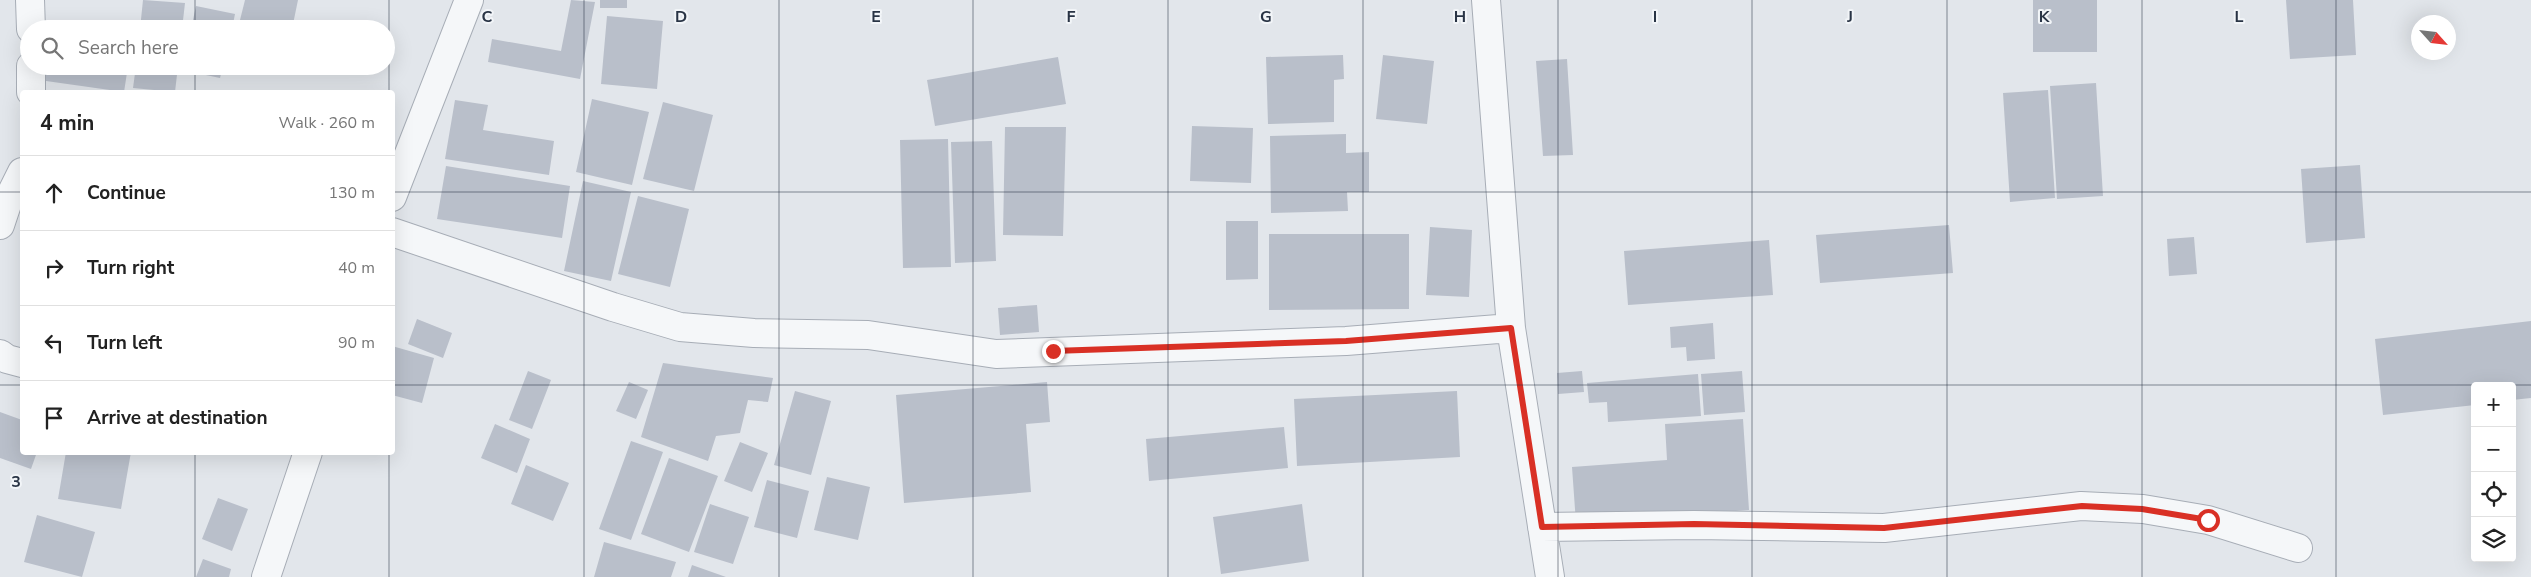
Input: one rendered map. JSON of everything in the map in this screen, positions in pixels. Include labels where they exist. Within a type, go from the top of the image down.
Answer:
[{"type":"street","points":[[30,0],[31,20]]},
{"type":"street","points":[[395,189],[469,0]]},
{"type":"street","points":[[1486,0],[1511,328],[1550,577]]},
{"type":"street","points":[[31,75],[32,90]]},
{"type":"street","points":[[0,226],[5,200],[20,175]]},
{"type":"street","points":[[395,233],[613,308],[680,327],[754,333],[868,335],[996,354],[1219,344],[1346,341],[1511,328]]},
{"type":"street","points":[[0,354],[7,359],[20,362]]},
{"type":"street","points":[[266,577],[307,455]]},
{"type":"street","points":[[1542,527],[1694,524],[1884,528],[2082,506],[2142,509],[2208,520],[2298,548]]},
{"type":"building","points":[[143,0],[185,3],[183,20],[141,20]]},
{"type":"building","points":[[245,0],[298,0],[294,20],[240,20]]},
{"type":"building","points":[[571,0],[595,2],[580,79],[488,62],[492,39],[561,51]]},
{"type":"building","points":[[600,0],[627,0],[627,8],[600,8]]},
{"type":"building","points":[[2033,0],[2097,0],[2097,52],[2033,52]]},
{"type":"building","points":[[2286,0],[2353,0],[2356,55],[2290,59]]},
{"type":"building","points":[[196,6],[235,14],[234,20],[193,20]]},
{"type":"building","points":[[607,16],[663,21],[657,89],[601,84]]},
{"type":"building","points":[[1343,55],[1344,79],[1334,80],[1334,122],[1268,124],[1266,57]]},
{"type":"building","points":[[1383,55],[1434,61],[1427,124],[1376,119]]},
{"type":"building","points":[[1058,57],[1066,104],[935,126],[927,80]]},
{"type":"building","points":[[1567,59],[1573,155],[1543,156],[1536,61]]},
{"type":"building","points":[[40,75],[127,75],[124,90],[110,90],[39,80]]},
{"type":"building","points":[[135,75],[177,75],[175,90],[133,88]]},
{"type":"building","points":[[206,75],[221,75],[220,78]]},
{"type":"building","points":[[2096,83],[2103,196],[2057,199],[2050,86]]},
{"type":"building","points":[[2048,90],[2055,198],[2010,202],[2003,93]]},
{"type":"building","points":[[592,99],[649,112],[632,185],[576,172]]},
{"type":"building","points":[[455,100],[488,105],[483,130],[554,141],[549,175],[445,159]]},
{"type":"building","points":[[663,102],[713,115],[694,191],[643,179]]},
{"type":"building","points":[[1192,126],[1253,128],[1251,183],[1190,181]]},
{"type":"building","points":[[1005,127],[1066,127],[1063,236],[1003,235]]},
{"type":"building","points":[[1346,134],[1346,153],[1369,152],[1369,192],[1347,192],[1348,211],[1271,213],[1270,136]]},
{"type":"building","points":[[948,139],[951,267],[903,268],[900,140]]},
{"type":"building","points":[[992,141],[996,261],[955,263],[951,142]]},
{"type":"building","points":[[2360,165],[2365,238],[2306,243],[2301,169]]},
{"type":"building","points":[[446,166],[570,186],[562,238],[437,219]]},
{"type":"building","points":[[583,181],[631,192],[611,281],[564,271]]},
{"type":"building","points":[[638,196],[689,209],[670,287],[618,274]]},
{"type":"building","points":[[1226,221],[1258,221],[1258,279],[1226,280]]},
{"type":"building","points":[[1949,225],[1953,273],[1820,283],[1816,235]]},
{"type":"building","points":[[1430,227],[1472,230],[1469,297],[1426,295]]},
{"type":"building","points":[[1269,234],[1409,234],[1409,309],[1269,310]]},
{"type":"building","points":[[2194,237],[2197,274],[2169,276],[2167,239]]},
{"type":"building","points":[[1769,240],[1773,295],[1628,305],[1624,251]]},
{"type":"building","points":[[1037,305],[1039,332],[1000,335],[998,308]]},
{"type":"building","points":[[417,319],[452,333],[443,358],[408,344]]},
{"type":"building","points":[[2531,321],[2531,398],[2516,400],[2516,382],[2471,382],[2471,405],[2383,415],[2375,339]]},
{"type":"building","points":[[1713,323],[1715,359],[1687,361],[1686,347],[1671,348],[1670,327]]},
{"type":"building","points":[[395,347],[434,358],[422,403],[395,396]]},
{"type":"building","points":[[663,363],[773,378],[768,402],[748,400],[740,433],[716,436],[708,461],[641,437]]},
{"type":"building","points":[[528,371],[551,380],[532,429],[509,420]]},
{"type":"building","points":[[1582,371],[1584,392],[1558,394],[1557,373]]},
{"type":"building","points":[[1742,371],[1745,412],[1704,415],[1701,374]]},
{"type":"building","points":[[1698,374],[1701,416],[1608,422],[1607,402],[1589,403],[1587,383]]},
{"type":"building","points":[[629,382],[648,390],[636,419],[616,411]]},
{"type":"building","points":[[1047,382],[1050,422],[1026,424],[1031,492],[904,503],[896,395]]},
{"type":"building","points":[[795,391],[831,401],[811,475],[774,465]]},
{"type":"building","points":[[1457,391],[1460,457],[1297,466],[1294,399]]},
{"type":"building","points":[[0,412],[20,419],[20,455],[36,455],[31,469],[0,458]]},
{"type":"building","points":[[1743,419],[1749,510],[1576,523],[1572,467],[1667,460],[1665,424]]},
{"type":"building","points":[[495,424],[530,439],[517,473],[481,458]]},
{"type":"building","points":[[1284,427],[1288,468],[1149,481],[1146,439]]},
{"type":"building","points":[[631,441],[663,452],[631,540],[599,529]]},
{"type":"building","points":[[740,442],[768,453],[752,492],[724,481]]},
{"type":"building","points":[[65,455],[130,455],[121,509],[58,499]]},
{"type":"building","points":[[669,458],[718,476],[689,552],[641,534]]},
{"type":"building","points":[[526,465],[569,483],[553,521],[511,504]]},
{"type":"building","points":[[827,477],[870,487],[858,540],[814,530]]},
{"type":"building","points":[[767,480],[809,491],[797,538],[754,527]]},
{"type":"building","points":[[218,498],[248,509],[232,551],[202,539]]},
{"type":"building","points":[[710,504],[749,517],[733,564],[694,552]]},
{"type":"building","points":[[1302,504],[1309,561],[1221,574],[1213,517]]},
{"type":"building","points":[[37,515],[95,532],[82,577],[24,562]]},
{"type":"building","points":[[604,542],[676,562],[671,577],[594,577]]},
{"type":"building","points":[[203,559],[231,569],[229,577],[196,577]]},
{"type":"building","points":[[692,565],[726,577],[688,577]]},
{"type":"route","points":[[1053,351],[1346,341],[1511,328],[1542,527],[1694,524],[1884,528],[2082,506],[2142,509],[2208,520]]}]
